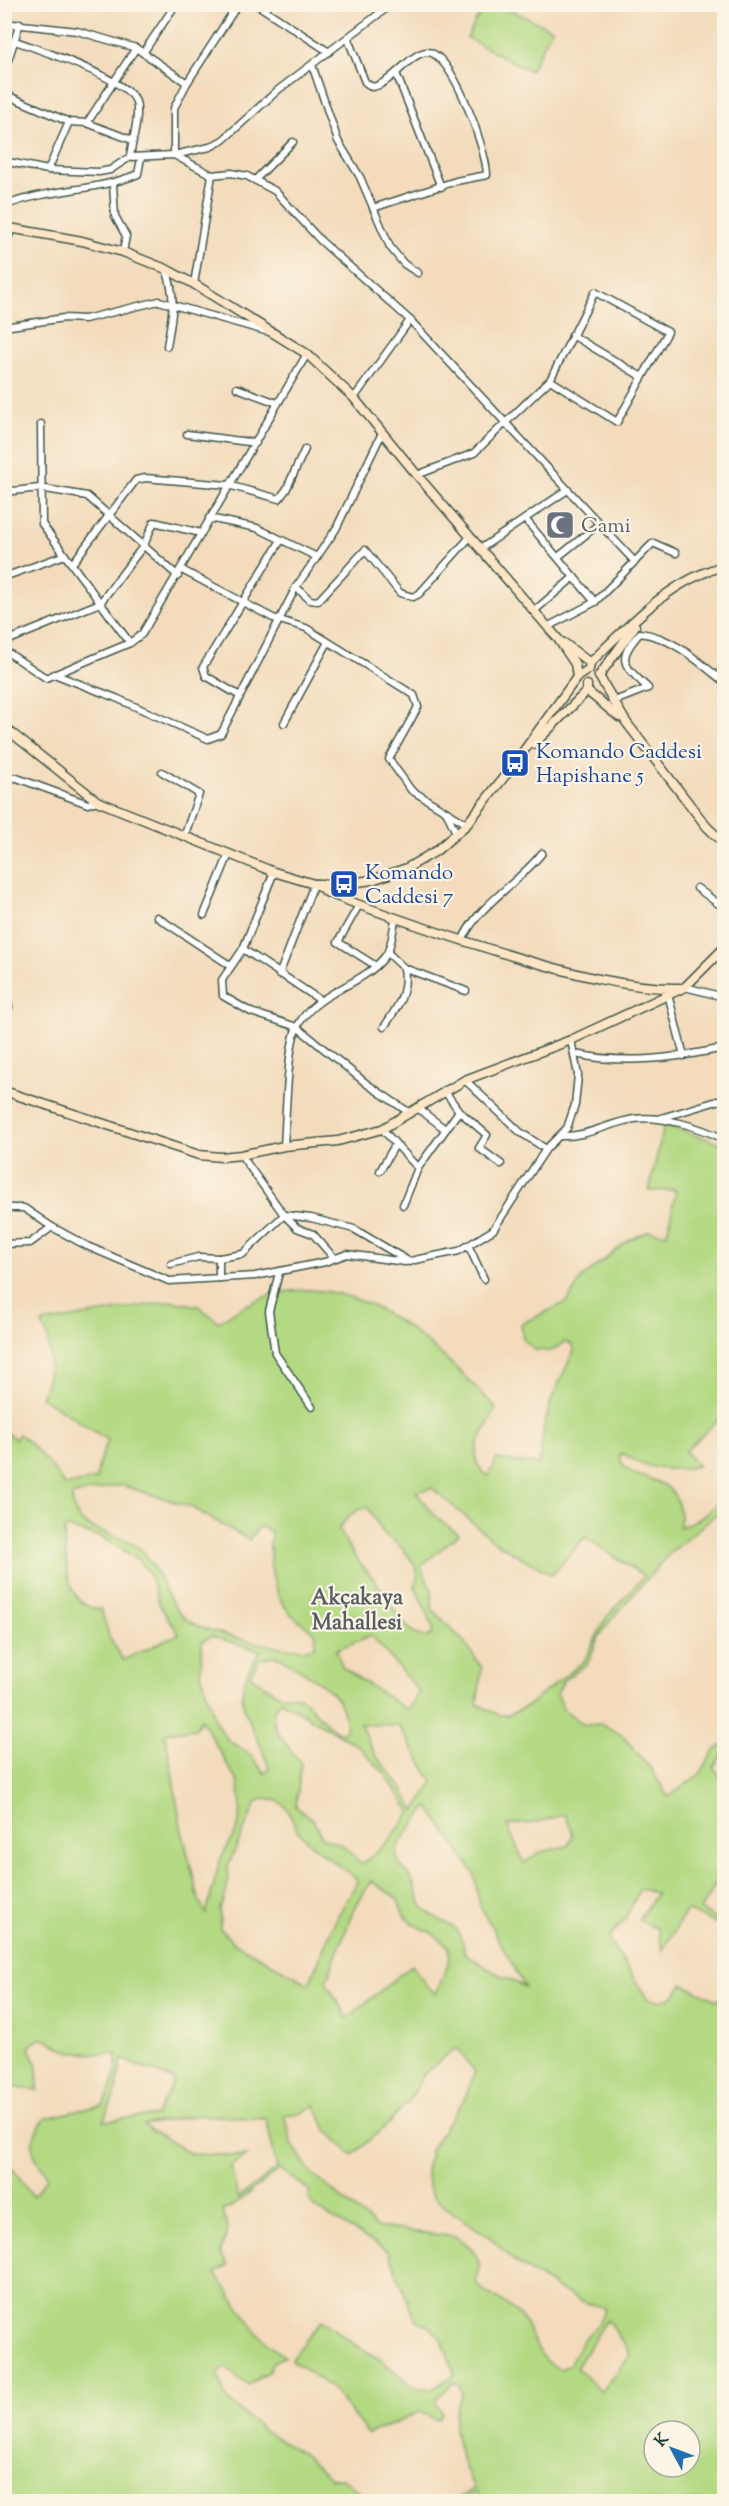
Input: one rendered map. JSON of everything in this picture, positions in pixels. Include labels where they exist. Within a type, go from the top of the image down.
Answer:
[{"type":"street","points":[[144,53],[176,4]]},
{"type":"street","points":[[174,155],[175,104],[238,4]]},
{"type":"street","points":[[256,4],[329,52]]},
{"type":"street","points":[[4,161],[48,170],[104,171],[130,157],[174,155],[216,145],[278,90],[392,4]]},
{"type":"street","points":[[4,23],[77,31],[136,48],[187,83]]},
{"type":"street","points":[[4,73],[20,23]]},
{"type":"street","points":[[348,39],[368,86],[376,87],[420,54],[431,52],[441,58],[454,77],[487,159],[488,174],[373,208]]},
{"type":"street","points":[[15,41],[70,61],[114,82],[130,93],[136,103],[130,157]]},
{"type":"street","points":[[87,123],[136,48]]},
{"type":"street","points":[[312,66],[334,133],[360,177],[390,247],[404,264],[418,273]]},
{"type":"street","points":[[396,73],[441,187]]},
{"type":"street","points":[[4,94],[69,122],[87,123],[132,140]]},
{"type":"street","points":[[48,170],[69,122]]},
{"type":"street","points":[[256,179],[293,142]]},
{"type":"street","points":[[174,155],[212,175],[231,173],[256,179],[275,191],[321,241],[410,320],[634,562]]},
{"type":"street","points":[[4,206],[26,197],[113,185],[138,174],[141,158]]},
{"type":"street","points":[[194,284],[212,175]]},
{"type":"street","points":[[113,185],[115,216],[126,236],[123,252]]},
{"type":"street","points":[[4,246],[8,228],[82,241],[123,252],[166,269],[194,284],[308,354],[354,398],[547,627],[589,666],[626,722],[707,827],[724,843]]},
{"type":"street","points":[[166,269],[174,290],[167,346]]},
{"type":"street","points":[[417,475],[474,453],[550,380],[595,292],[668,332],[617,422],[550,380]]},
{"type":"street","points":[[4,327],[64,318],[85,319],[159,301],[174,304],[206,317],[275,334]]},
{"type":"street","points":[[354,398],[410,320]]},
{"type":"street","points":[[572,335],[642,377]]},
{"type":"street","points":[[4,650],[46,678],[130,643],[142,634],[180,573],[228,485],[256,443],[277,403],[308,354]]},
{"type":"street","points":[[237,388],[277,403]]},
{"type":"street","points":[[41,424],[42,524],[130,643]]},
{"type":"street","points":[[54,674],[116,698],[208,739],[221,734],[296,588],[336,529],[382,433]]},
{"type":"street","points":[[187,434],[256,443]]},
{"type":"street","points":[[72,564],[133,483],[141,478],[228,485],[279,499],[286,490],[305,449]]},
{"type":"street","points":[[4,492],[40,488],[87,496],[180,573],[279,620],[306,628],[386,676],[417,699],[418,707],[389,759],[411,790],[467,824]]},
{"type":"street","points":[[480,549],[566,490]]},
{"type":"street","points":[[209,518],[257,528],[317,558]]},
{"type":"street","points":[[525,519],[595,602]]},
{"type":"street","points":[[4,642],[100,603],[144,545],[154,522],[201,533]]},
{"type":"street","points":[[558,557],[599,524]]},
{"type":"street","points":[[296,588],[310,600],[318,601],[365,550],[400,593],[413,597],[419,594],[470,537]]},
{"type":"street","points":[[240,696],[206,676],[203,669],[281,540]]},
{"type":"street","points":[[547,627],[595,602],[653,543],[676,553]]},
{"type":"street","points":[[4,577],[65,555]]},
{"type":"street","points":[[4,727],[97,801],[274,872],[315,884],[344,884],[372,880],[407,868],[436,851],[467,824],[578,676],[655,603],[688,580],[706,571],[724,566]]},
{"type":"street","points":[[534,611],[574,577]]},
{"type":"street","points":[[515,763],[594,682],[620,643],[655,603]]},
{"type":"street","points":[[612,702],[648,688],[627,667],[623,657],[626,648],[640,633],[653,634],[680,647],[724,682]]},
{"type":"street","points":[[559,640],[575,664],[581,681],[626,722]]},
{"type":"street","points":[[284,723],[328,642]]},
{"type":"street","points":[[162,772],[200,794],[184,837]]},
{"type":"street","points":[[4,777],[26,780],[88,804],[97,801]]},
{"type":"street","points":[[447,813],[456,833]]},
{"type":"street","points":[[462,941],[472,920],[520,877],[542,853]]},
{"type":"street","points":[[204,915],[229,854]]},
{"type":"street","points":[[274,872],[243,949],[222,980],[224,996],[251,1012],[297,1027],[367,1084],[411,1114]]},
{"type":"street","points":[[315,884],[328,893],[395,920],[568,972],[658,988],[685,987],[724,997]]},
{"type":"street","points":[[279,975],[315,884]]},
{"type":"street","points":[[697,888],[724,908]]},
{"type":"street","points":[[358,905],[338,942],[376,966]]},
{"type":"street","points":[[157,917],[231,966]]},
{"type":"street","points":[[284,1146],[292,1047],[297,1027],[320,1000],[376,966],[388,953],[395,920]]},
{"type":"street","points":[[4,1091],[199,1155],[221,1157],[241,1155],[284,1146],[338,1141],[382,1129],[419,1109],[444,1090],[465,1080],[571,1040],[685,987],[724,948]]},
{"type":"street","points":[[243,949],[320,1000]]},
{"type":"street","points":[[388,953],[404,968],[466,991]]},
{"type":"street","points":[[384,1027],[404,994],[404,968]]},
{"type":"street","points":[[4,994],[9,1007],[4,1020]]},
{"type":"street","points":[[668,994],[684,1056]]},
{"type":"street","points":[[4,1208],[24,1208],[52,1227],[87,1246],[164,1280],[279,1273],[353,1253],[411,1262],[451,1254],[469,1247],[496,1226],[546,1149],[561,1136],[571,1120],[578,1075],[571,1040]]},
{"type":"street","points":[[575,1054],[594,1058],[645,1060],[684,1056],[724,1048]]},
{"type":"street","points":[[465,1080],[520,1132],[546,1149]]},
{"type":"street","points":[[444,1090],[459,1111],[487,1135],[479,1148],[501,1164]]},
{"type":"street","points":[[561,1136],[574,1136],[634,1119],[660,1118],[724,1099]]},
{"type":"street","points":[[419,1109],[445,1129]]},
{"type":"street","points":[[403,1205],[418,1168],[459,1111]]},
{"type":"street","points":[[660,1118],[724,1138]]},
{"type":"street","points":[[382,1129],[418,1168]]},
{"type":"street","points":[[380,1171],[395,1145]]},
{"type":"street","points":[[241,1155],[284,1215],[297,1228],[313,1234],[334,1258]]},
{"type":"street","points":[[171,1264],[198,1257],[219,1258],[243,1254],[284,1215],[311,1218],[354,1229],[411,1262]]},
{"type":"street","points":[[4,1244],[30,1243],[52,1227]]},
{"type":"street","points":[[469,1247],[484,1279]]},
{"type":"street","points":[[219,1258],[219,1278]]},
{"type":"street","points":[[279,1273],[269,1311],[275,1353],[312,1407]]},
{"type":"green space","points":[[489,5],[499,5],[552,29],[530,71],[467,38],[476,20]]},
{"type":"green space","points":[[664,1125],[724,1144],[724,1415],[685,1451],[698,1466],[678,1469],[658,1468],[640,1463],[622,1453],[620,1458],[625,1468],[665,1486],[674,1494],[679,1507],[680,1527],[701,1518],[724,1497],[724,1507],[668,1555],[610,1621],[598,1638],[588,1663],[564,1680],[557,1693],[564,1710],[585,1725],[602,1724],[622,1735],[650,1767],[668,1797],[700,1774],[713,1753],[724,1743],[724,1754],[713,1767],[724,1781],[724,1874],[722,1873],[700,1910],[724,1924],[724,1928],[687,1910],[662,1951],[658,1929],[639,1920],[657,1893],[640,1889],[625,1919],[608,1939],[647,1998],[668,1999],[683,1984],[716,2000],[724,1997],[724,2501],[481,2502],[478,2491],[463,2501],[454,2501],[474,2489],[456,2434],[455,2416],[461,2393],[459,2385],[453,2383],[437,2398],[436,2403],[442,2412],[440,2418],[435,2419],[419,2412],[368,2434],[331,2388],[291,2359],[322,2320],[352,2343],[382,2360],[413,2387],[432,2389],[455,2375],[442,2339],[431,2328],[417,2320],[411,2309],[388,2251],[314,2207],[309,2199],[310,2191],[280,2169],[234,2205],[223,2210],[228,2232],[220,2253],[228,2266],[215,2273],[259,2335],[285,2357],[274,2361],[268,2372],[248,2385],[225,2368],[218,2374],[225,2397],[263,2430],[303,2454],[331,2479],[343,2478],[368,2501],[5,2501],[4,2157],[33,2196],[48,2177],[34,2155],[33,2141],[39,2126],[46,2118],[103,2105],[114,2080],[117,2061],[117,2054],[72,2053],[46,2040],[39,2039],[29,2047],[37,2066],[38,2090],[5,2087],[5,1432],[16,1439],[19,1434],[26,1440],[44,1458],[65,1486],[96,1479],[108,1440],[41,1397],[50,1360],[46,1332],[42,1323],[172,1301],[198,1306],[219,1322],[259,1299],[298,1290],[335,1293],[370,1305],[404,1325],[436,1350],[496,1408],[476,1452],[476,1460],[480,1468],[488,1476],[497,1459],[539,1465],[544,1427],[551,1401],[574,1350],[571,1344],[565,1342],[551,1351],[535,1350],[523,1339],[521,1324],[567,1302],[582,1278],[629,1240],[649,1231],[667,1234],[676,1190],[649,1191]],"holes":[[[121,1485],[191,1507],[249,1540],[260,1526],[271,1532],[270,1553],[275,1585],[290,1613],[316,1634],[315,1646],[306,1649],[253,1642],[190,1622],[175,1607],[154,1567],[141,1550],[131,1543],[87,1525],[73,1509],[72,1495]],[[432,1488],[495,1542],[552,1575],[585,1537],[644,1576],[606,1618],[584,1661],[526,1707],[509,1715],[499,1715],[477,1704],[482,1668],[465,1643],[432,1609],[432,1591],[421,1566],[459,1534],[437,1518],[416,1492]],[[367,1507],[384,1534],[401,1547],[413,1562],[418,1574],[415,1587],[433,1626],[433,1632],[429,1637],[421,1636],[405,1624],[346,1542],[339,1528],[355,1512]],[[67,1528],[101,1537],[136,1558],[149,1573],[160,1606],[179,1634],[123,1660],[109,1636],[101,1609],[89,1607],[74,1591],[69,1580],[64,1531]],[[371,1635],[419,1692],[407,1710],[343,1668],[336,1650]],[[211,1636],[261,1651],[249,1670],[244,1685],[243,1699],[245,1712],[269,1769],[265,1774],[251,1755],[227,1739],[216,1723],[201,1674],[202,1642]],[[273,1656],[280,1657],[314,1678],[334,1695],[345,1717],[345,1731],[340,1733],[329,1725],[300,1696],[279,1695],[250,1676],[259,1660]],[[281,1701],[358,1746],[384,1773],[411,1812],[390,1840],[362,1864],[342,1845],[323,1838],[313,1820],[296,1807],[301,1763],[278,1733],[273,1716],[275,1708]],[[201,1719],[238,1783],[241,1807],[238,1828],[220,1860],[206,1914],[199,1900],[182,1831],[165,1733],[195,1729]],[[360,1724],[399,1726],[433,1782],[415,1811],[401,1786],[376,1756]],[[265,1798],[281,1803],[304,1838],[358,1880],[334,1923],[309,1984],[231,1941],[220,1928],[220,1909],[227,1890],[228,1866],[256,1803]],[[428,1806],[474,1873],[480,1906],[525,1987],[492,1971],[464,1953],[463,1942],[456,1929],[424,1908],[413,1882],[400,1864],[397,1856],[400,1842]],[[565,1815],[573,1834],[568,1846],[540,1852],[524,1863],[507,1825],[533,1823]],[[371,1881],[397,1898],[403,1913],[412,1924],[432,1933],[449,1947],[450,1959],[436,1994],[426,1985],[412,1965],[347,2018],[326,1982],[354,1909]],[[454,2049],[459,2050],[475,2072],[465,2098],[431,2148],[426,2171],[431,2195],[453,2213],[491,2238],[514,2261],[556,2288],[584,2302],[605,2308],[598,2324],[582,2341],[569,2365],[561,2369],[546,2360],[519,2315],[477,2285],[475,2281],[480,2268],[479,2262],[473,2251],[463,2241],[457,2237],[376,2227],[311,2173],[292,2144],[284,2115],[301,2113],[315,2105],[326,2129],[352,2155],[386,2126],[409,2101],[424,2074]],[[122,2059],[175,2080],[156,2115],[103,2121],[116,2092]],[[198,2115],[266,2119],[277,2168],[238,2198],[231,2166],[246,2156],[191,2154],[143,2125]],[[607,2319],[631,2355],[601,2391],[576,2368]]]},
{"type":"place","name":"Cami","points":[[560,525]]},
{"type":"place","name":"Komando Caddesi Hapishane 5","points":[[515,763]]},
{"type":"place","name":"Komando Caddesi 7","points":[[344,884]]},
{"type":"district","name":"Akçakaya Mahallesi","points":[[357,1608]]}]
